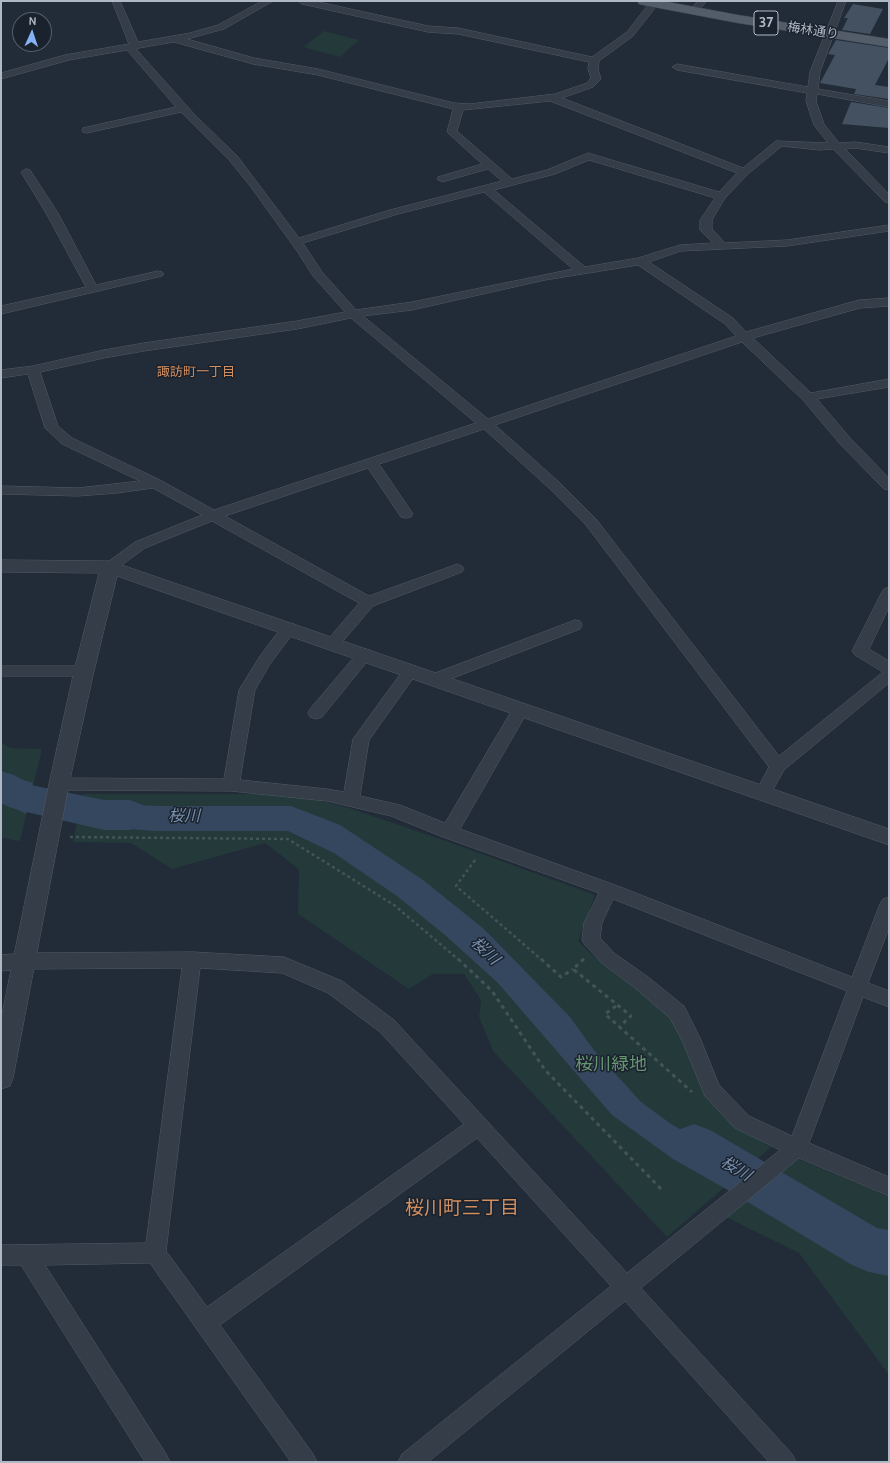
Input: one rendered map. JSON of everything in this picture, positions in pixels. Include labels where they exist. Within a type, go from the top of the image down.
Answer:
[{"type":"main road","name":"梅林通り","points":[[649,2],[693,11],[889,43]]},
{"type":"street","points":[[116,1],[132,47],[183,108],[234,159],[255,185],[317,274],[353,314],[486,424],[554,485],[591,522],[778,766]]},
{"type":"street","points":[[1,76],[68,57],[191,36],[221,27],[269,1]]},
{"type":"street","points":[[302,1],[428,29],[458,31],[594,60]]},
{"type":"street","points":[[693,11],[703,1]]},
{"type":"street","points":[[842,1],[814,72],[811,101],[819,126],[836,146],[883,192],[889,200]]},
{"type":"street","points":[[175,39],[253,61],[318,72],[459,107],[470,107],[552,98],[590,85],[596,80],[593,69],[594,60],[630,34],[649,2]]},
{"type":"street","points":[[677,67],[812,92],[889,104]]},
{"type":"street","points":[[552,98],[744,172]]},
{"type":"street","points":[[459,107],[452,132],[510,183]]},
{"type":"street","points":[[87,130],[183,108]]},
{"type":"street","points":[[721,245],[706,230],[706,220],[721,196],[744,172],[780,143],[819,147],[855,145],[889,150]]},
{"type":"street","points":[[296,242],[394,212],[551,172],[588,156],[721,196]]},
{"type":"street","points":[[442,179],[489,165]]},
{"type":"street","points":[[26,172],[52,213],[93,289]]},
{"type":"street","points":[[486,189],[583,271]]},
{"type":"street","points":[[1,374],[33,370],[104,354],[412,306],[583,271],[640,261],[680,248],[787,242],[889,228]]},
{"type":"street","points":[[640,261],[729,321],[808,397],[846,441],[889,486]]},
{"type":"street","points":[[1,310],[158,274]]},
{"type":"street","points":[[1,1078],[59,786],[84,671],[110,567],[140,545],[214,515],[744,337],[852,306],[889,302]]},
{"type":"street","points":[[33,370],[52,428],[66,441],[155,483],[368,602]]},
{"type":"street","points":[[808,397],[889,383]]},
{"type":"street","points":[[371,463],[406,514]]},
{"type":"street","points":[[1,490],[78,492],[117,489],[155,483]]},
{"type":"street","points":[[1,566],[110,567],[522,708],[889,837]]},
{"type":"street","points":[[333,643],[368,602],[457,568]]},
{"type":"street","points":[[889,592],[860,651],[889,668]]},
{"type":"street","points":[[435,679],[575,624]]},
{"type":"street","points":[[231,785],[247,690],[265,660],[289,628]]},
{"type":"street","points":[[316,713],[365,654]]},
{"type":"street","points":[[352,801],[361,739],[411,670]]},
{"type":"street","points":[[1,671],[84,671]]},
{"type":"street","points":[[763,793],[778,766],[889,675]]},
{"type":"street","points":[[450,832],[522,708]]},
{"type":"street","points":[[59,786],[231,785],[327,795],[394,810],[609,890],[889,999]]},
{"type":"street","points":[[609,890],[593,923],[590,940],[597,948],[677,1012],[691,1038],[712,1090],[742,1122],[797,1148],[889,1186]]},
{"type":"street","points":[[410,1462],[797,1148],[889,904]]},
{"type":"street","points":[[192,960],[156,1253],[305,1462]]},
{"type":"street","points":[[1,963],[24,961],[192,960],[284,965],[335,987],[387,1026],[784,1462]]},
{"type":"street","points":[[205,1322],[478,1126]]},
{"type":"street","points":[[1,1255],[156,1253]]},
{"type":"street","points":[[27,1255],[158,1462]]},
{"type":"path","points":[[50,833],[288,839],[394,905],[444,946],[492,991],[545,1070],[664,1192]]},
{"type":"path","points":[[482,862],[475,859],[456,886],[561,977],[597,948]]},
{"type":"path","points":[[573,968],[616,1006],[630,1016],[619,1027]]},
{"type":"path","points":[[616,1006],[605,1014],[698,1098],[712,1090]]},
{"type":"green space","points":[[324,31],[359,40],[340,57],[303,47]]},
{"type":"green space","points":[[1,742],[10,748],[42,749],[20,841],[1,838]]},
{"type":"green space","name":"桜川緑地","points":[[83,794],[293,794],[349,808],[446,841],[595,895],[578,941],[590,953],[673,1017],[740,1130],[771,1147],[667,1237],[493,1051],[479,1017],[481,1000],[464,974],[433,974],[409,989],[298,914],[299,869],[265,843],[172,869],[131,843],[73,842]]},
{"type":"green space","points":[[796,1158],[889,1197],[889,1375],[799,1253],[726,1217]]},
{"type":"water","points":[[1,773],[33,783],[26,814],[1,800]]},
{"type":"water","points":[[83,803],[159,806],[291,806],[340,825],[423,880],[484,929],[570,1017],[593,1049],[641,1102],[671,1124],[743,1165],[719,1185],[673,1159],[612,1115],[498,983],[445,935],[397,896],[334,853],[288,831],[155,831],[81,825]]},
{"type":"water","points":[[772,1182],[873,1235],[889,1238],[889,1270],[863,1259],[748,1201]]},
{"type":"building","points":[[853,4],[883,9],[870,34],[842,30],[848,18],[844,18]]},
{"type":"building","points":[[836,40],[889,48],[889,58],[875,85],[889,87],[889,99],[854,94],[856,89],[820,83],[835,55],[828,54]]},
{"type":"building","points":[[851,102],[889,108],[889,128],[842,124]]},
{"type":"waterway","name":"桜川","points":[[1,785],[22,797],[104,815],[130,815]]},
{"type":"waterway","name":"桜川","points":[[694,1145],[869,1249],[889,1253]]},
{"type":"district","name":"諏訪町一丁目","points":[[196,372]]},
{"type":"district","name":"桜川町三丁目","points":[[462,1208]]}]
